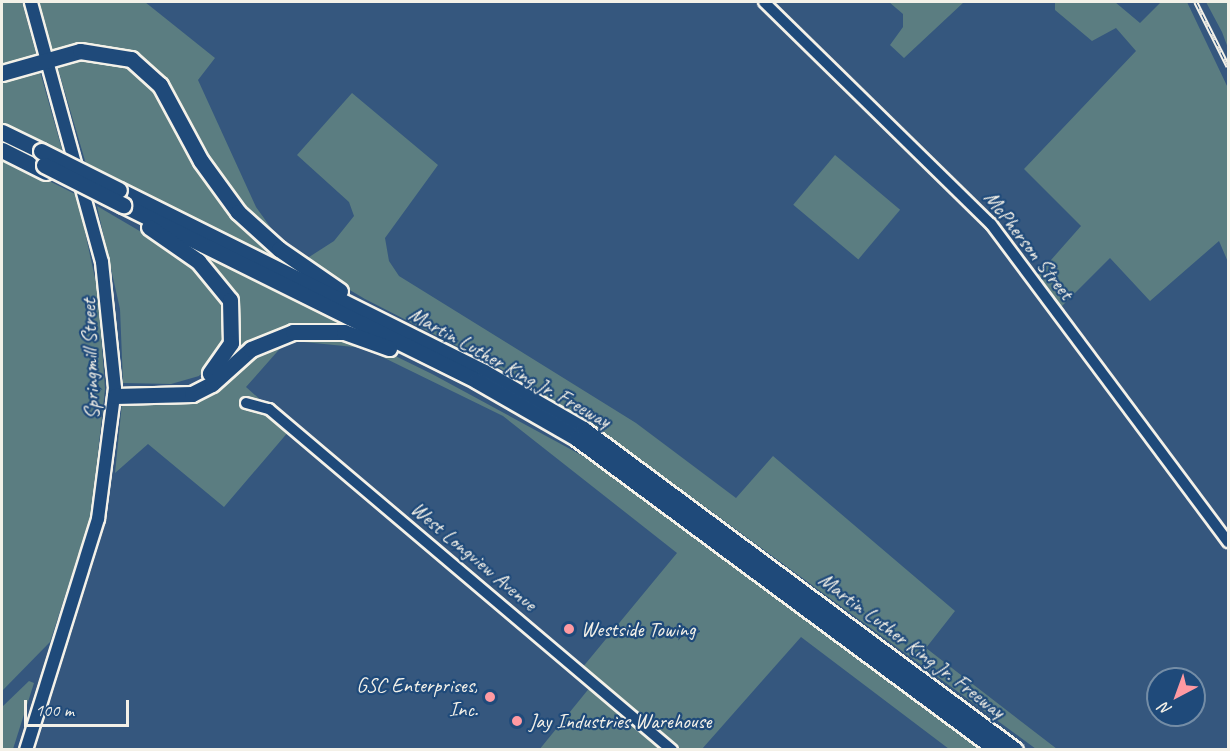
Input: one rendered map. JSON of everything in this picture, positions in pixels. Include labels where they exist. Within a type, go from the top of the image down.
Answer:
[{"type":"highway","points":[[2,73],[47,59],[102,50],[144,67],[214,181],[262,235],[349,297],[494,371],[518,391]]},
{"type":"highway","name":"Martin Luther King Jr. Freeway","points":[[2,132],[44,163]]},
{"type":"highway","name":"Martin Luther King Jr. Freeway","points":[[2,144],[495,390],[630,474],[997,750]]},
{"type":"highway","points":[[2,150],[44,163]]},
{"type":"highway","points":[[115,392],[196,382],[222,361],[234,327],[230,300],[209,271],[122,202]]},
{"type":"highway","name":"Martin Luther King Jr. Freeway","points":[[122,202],[518,391],[662,482],[1015,750]]},
{"type":"highway","points":[[115,392],[192,394],[270,339],[332,330],[411,358],[630,474]]},
{"type":"highway","points":[[966,712],[1025,750]]},
{"type":"main road","name":"Springmill Street","points":[[26,750],[98,519],[115,392],[102,262],[31,2]]},
{"type":"street","name":"McPherson Street","points":[[764,2],[991,224],[1228,542]]},
{"type":"street","name":"West Longview Avenue","points":[[246,403],[269,409],[672,750]]},
{"type":"green space","points":[[2,2],[22,2],[37,57],[2,69]]},
{"type":"green space","points":[[39,2],[145,2],[215,58],[198,80],[256,207],[276,235],[306,259],[334,241],[354,216],[349,202],[297,155],[352,93],[438,165],[385,238],[389,261],[399,276],[636,423],[736,498],[773,456],[955,611],[926,648],[1057,749],[1036,749],[607,435],[498,367],[365,299],[326,276],[258,226],[126,51],[97,45],[52,51]]},
{"type":"green space","points":[[889,2],[964,2],[904,58],[890,45],[903,27],[903,14]]},
{"type":"green space","points":[[1055,2],[1115,2],[1140,23],[1161,2],[1187,2],[1228,88],[1228,262],[1219,241],[1150,301],[1110,258],[1060,308],[1036,277],[1081,226],[1024,169],[1136,51],[1116,28],[1092,41],[1055,10]]},
{"type":"green space","points":[[1206,2],[1228,2],[1228,48],[1222,32]]},
{"type":"green space","points":[[72,57],[125,61],[154,84],[199,166],[298,271],[86,164],[56,62]]},
{"type":"green space","points":[[39,68],[63,153],[2,123],[2,78]]},
{"type":"green space","points":[[835,155],[900,210],[858,259],[793,205]]},
{"type":"green space","points":[[2,157],[77,195],[98,292],[105,389],[91,516],[50,642],[2,691]]},
{"type":"green space","points":[[97,206],[189,260],[226,299],[229,337],[199,376],[171,384],[123,383],[120,309]]},
{"type":"green space","points":[[190,248],[350,327],[326,325],[227,363],[239,324],[236,304]]},
{"type":"green space","points":[[324,333],[379,348],[432,374],[594,462],[982,749],[949,749],[801,637],[702,749],[678,749],[582,668],[677,553],[503,416],[364,348],[294,341],[284,344],[246,387],[264,403],[243,399],[241,407],[261,409],[289,431],[224,507],[148,444],[115,473],[122,403],[175,402],[271,342]]},
{"type":"green space","points":[[29,681],[34,683],[13,749],[2,749],[2,707]]},
{"type":"green space","points":[[591,686],[667,750],[539,750]]},
{"type":"railway","points":[[1196,2],[1228,66]]},
{"type":"place","name":"Westside Towing","points":[[569,629]]},
{"type":"place","name":"GSC Enterprises, Inc.","points":[[490,697]]},
{"type":"place","name":"Jay Industries Warehouse","points":[[517,721]]}]
